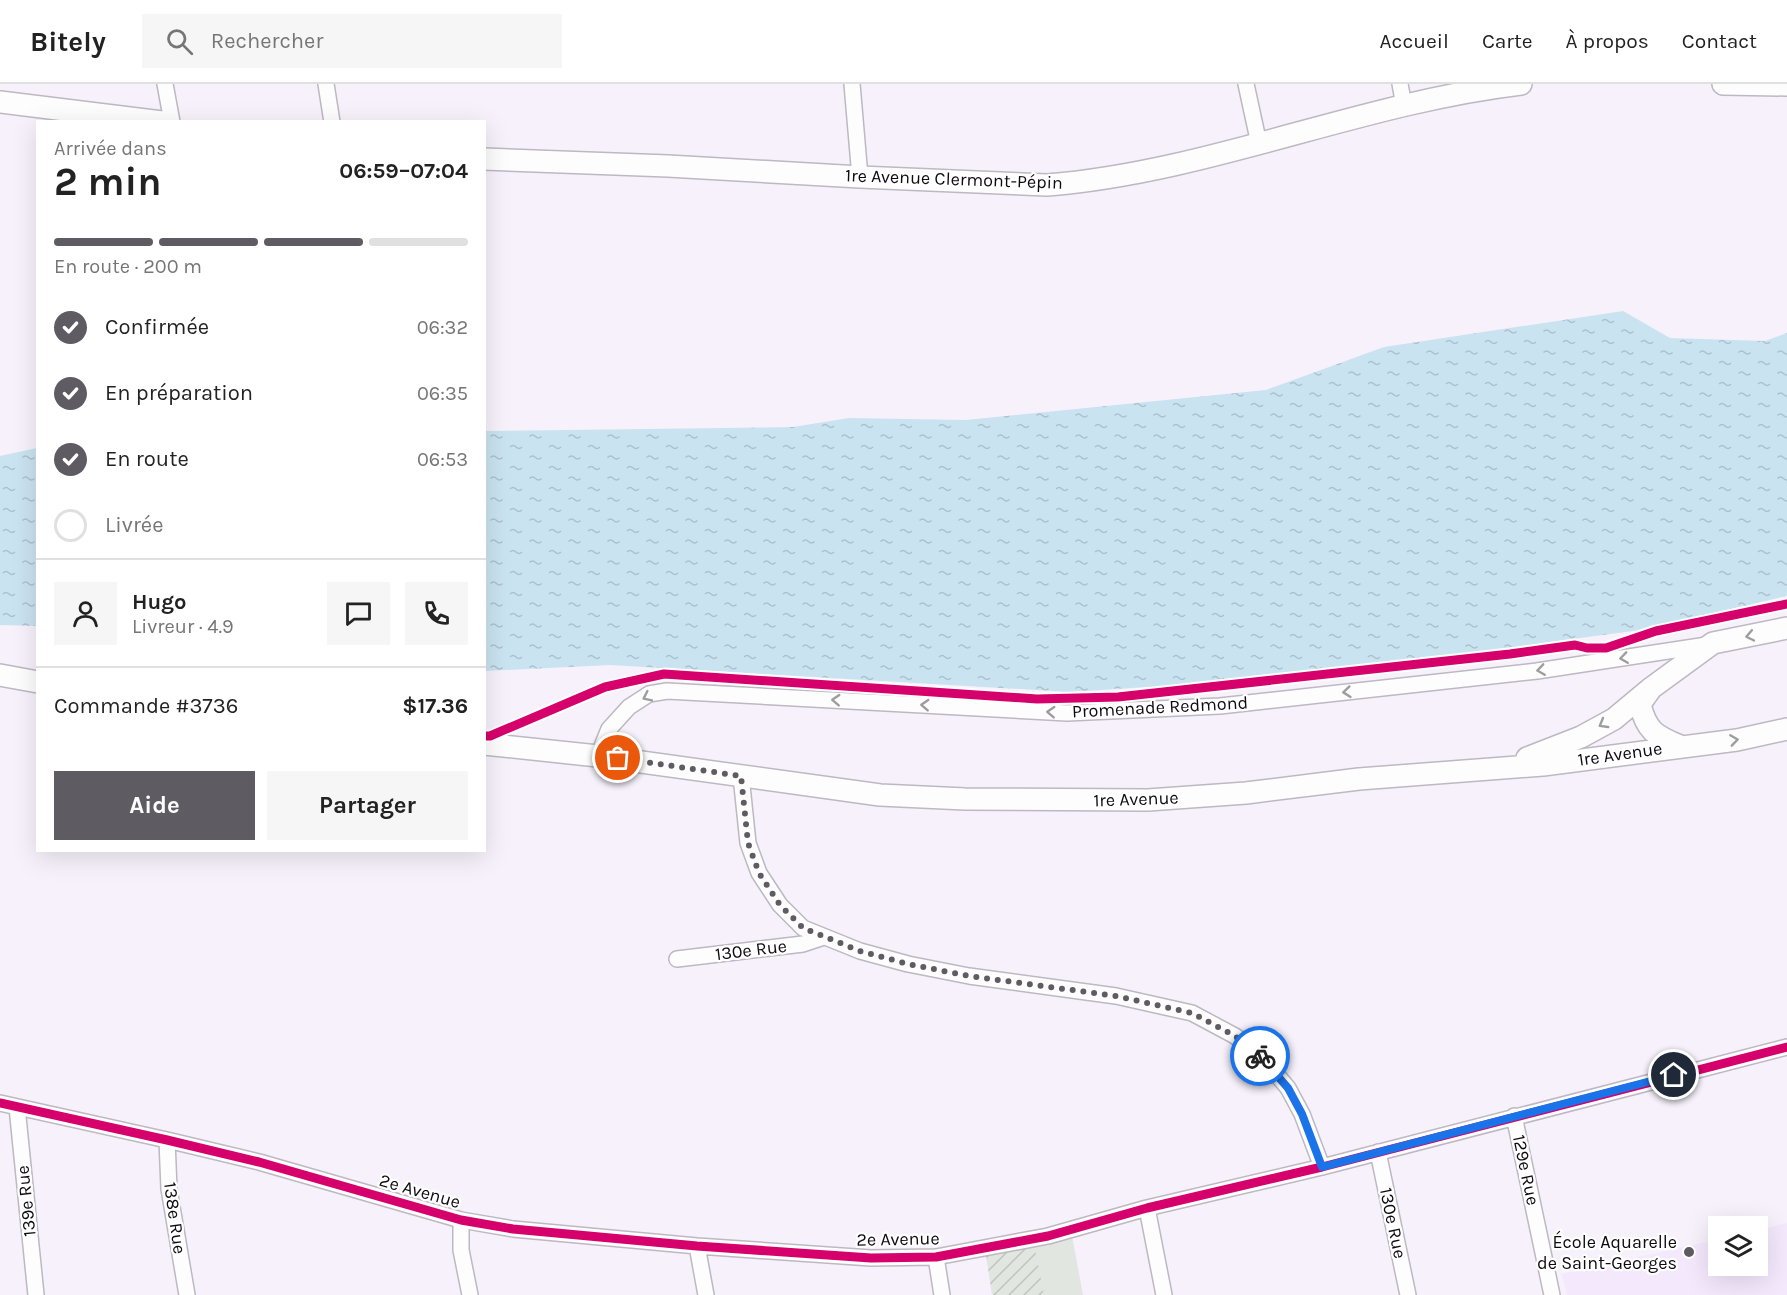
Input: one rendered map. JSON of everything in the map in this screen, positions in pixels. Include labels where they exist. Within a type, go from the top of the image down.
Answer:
[{"type":"street","points":[[165,84],[172,120]]},
{"type":"street","points":[[326,84],[332,120]]},
{"type":"street","points":[[852,84],[860,177]]},
{"type":"street","points":[[1246,84],[1259,144]]},
{"type":"street","points":[[1400,84],[1404,106]]},
{"type":"street","name":"1re Avenue Clermont-Pépin","points":[[486,159],[668,166],[1016,185],[1075,182],[1172,166],[1404,106],[1470,91],[1521,84]]},
{"type":"street","points":[[1723,84],[1787,85]]},
{"type":"street","points":[[0,102],[146,120]]},
{"type":"street","name":"Promenade Redmond","points":[[598,756],[609,729],[629,707],[649,694],[667,691],[1067,713],[1220,706],[1537,671],[1713,644],[1787,628]]},
{"type":"street","name":"Promenade Redmond","points":[[1498,768],[1581,737],[1614,718],[1713,644]]},
{"type":"street","points":[[0,675],[36,682]]},
{"type":"street","points":[[1650,689],[1640,704],[1647,726],[1664,740],[1680,746]]},
{"type":"street","name":"1re Avenue","points":[[486,744],[598,756],[880,795],[965,800],[1136,801],[1246,793],[1359,779],[1543,765],[1737,740],[1787,729]]},
{"type":"street","name":"130e Rue","points":[[741,776],[748,843],[759,873],[780,905],[803,928],[860,951],[908,964],[969,976],[1116,996],[1192,1013],[1235,1036],[1260,1055],[1288,1088],[1302,1114],[1322,1167]]},
{"type":"street","name":"130e Rue","points":[[677,959],[803,944],[824,937]]},
{"type":"street","name":"2e Avenue","points":[[0,1104],[259,1162],[461,1220],[536,1232],[697,1246],[871,1258],[936,1257],[1048,1236],[1147,1208],[1322,1167],[1787,1047]]},
{"type":"street","name":"139e Rue","points":[[17,1107],[36,1295]]},
{"type":"street","name":"129e Rue","points":[[1514,1116],[1552,1295]]},
{"type":"street","name":"138e Rue","points":[[167,1140],[169,1189],[187,1295]]},
{"type":"street","name":"130e Rue","points":[[1378,1152],[1408,1295]]},
{"type":"street","points":[[1147,1208],[1164,1295]]},
{"type":"street","points":[[461,1220],[461,1250],[470,1295]]},
{"type":"street","points":[[697,1246],[706,1295]]},
{"type":"street","points":[[936,1257],[942,1295]]},
{"type":"shaded area","name":"École Aquarelle de Saint-Georges","points":[[1787,1223],[1787,1295],[1567,1295],[1562,1274],[1708,1241],[1708,1276],[1768,1276],[1768,1228]]},
{"type":"shaded area","points":[[1071,1230],[1083,1295],[992,1295],[1013,1244]]},
{"type":"shaded area","points":[[1033,1239],[1044,1295],[992,1295],[985,1249]]},
{"type":"water","points":[[1623,311],[1670,338],[1765,341],[1787,333],[1787,596],[1640,630],[1271,679],[1070,692],[610,665],[486,671],[486,431],[793,427],[849,418],[966,420],[1266,390],[1384,347]]},
{"type":"water","points":[[36,448],[36,626],[0,625],[0,456]]},
{"type":"cycle path","points":[[486,736],[605,687],[664,674],[1037,699],[1118,697],[1575,645],[1587,648],[1606,648],[1656,631],[1787,604]]},
{"type":"cycle path","points":[[0,1103],[259,1162],[461,1220],[513,1229],[697,1246],[871,1258],[936,1257],[1048,1236],[1147,1208],[1322,1167],[1787,1047]]},
{"type":"way so far","points":[[618,758],[741,776],[748,843],[759,873],[780,905],[803,928],[860,951],[908,964],[969,976],[1116,996],[1192,1013],[1235,1036],[1260,1056]]},
{"type":"place","name":"École Aquarelle de Saint-Georges","points":[[1689,1252]]},
{"type":"route","points":[[1260,1056],[1288,1088],[1302,1114],[1322,1167],[1674,1075]]}]
